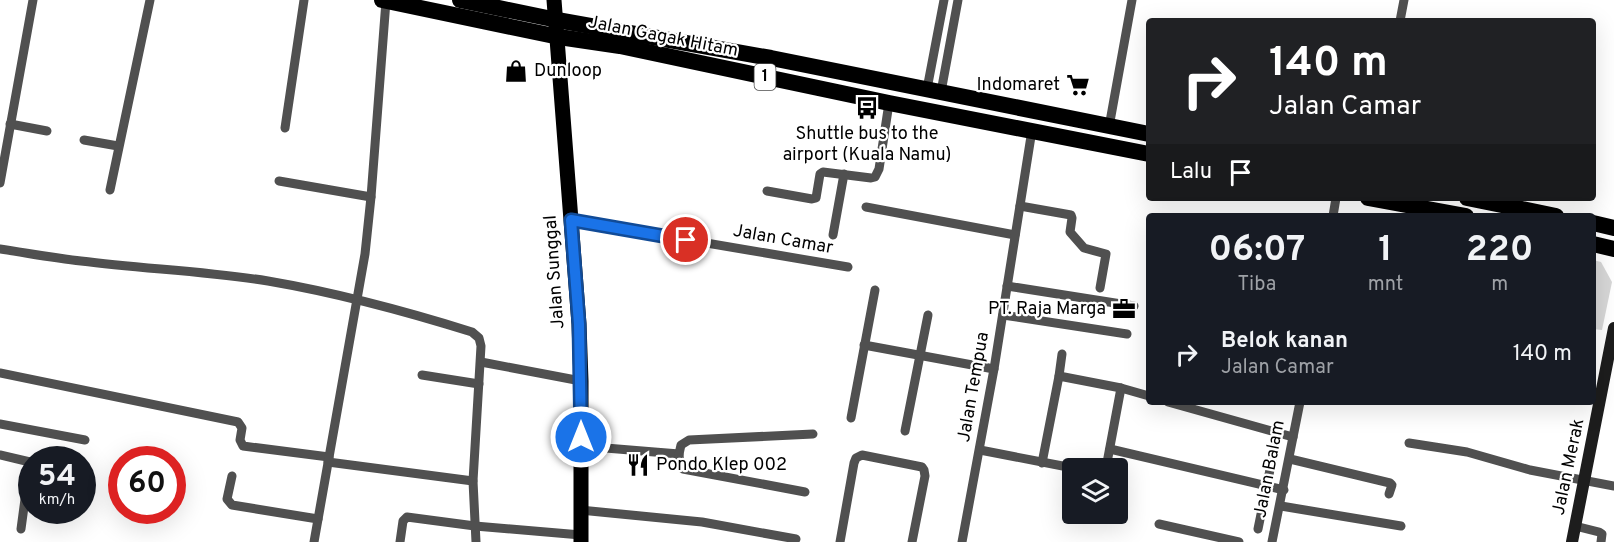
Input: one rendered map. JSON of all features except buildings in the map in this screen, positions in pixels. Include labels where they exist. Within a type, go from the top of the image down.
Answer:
[{"type":"highway","name":"Jalan Gagak Hitam","points":[[460,0],[557,20],[696,44],[1146,133]]},
{"type":"highway","name":"Jalan Gagak Hitam","points":[[384,1],[559,37],[620,46],[889,103],[1146,153]]},
{"type":"highway","points":[[1376,201],[1404,211],[1429,213]]},
{"type":"highway","points":[[1482,201],[1541,213]]},
{"type":"highway","points":[[1596,225],[1614,228]]},
{"type":"highway","points":[[1596,245],[1614,249]]},
{"type":"main road","name":"Jalan Sunggal","points":[[554,0],[559,37],[581,381],[581,539]]},
{"type":"street","points":[[0,183],[33,0]]},
{"type":"street","points":[[110,190],[150,0]]},
{"type":"street","points":[[285,128],[304,0]]},
{"type":"street","points":[[934,91],[931,69],[944,0]]},
{"type":"street","points":[[934,91],[946,72],[958,0]]},
{"type":"street","points":[[1109,127],[1132,0]]},
{"type":"street","points":[[1401,18],[1404,0]]},
{"type":"street","points":[[314,542],[358,299],[371,197],[384,1]]},
{"type":"street","points":[[931,69],[946,72]]},
{"type":"street","points":[[767,191],[812,199],[816,198],[820,174],[826,172],[871,178],[878,173],[889,103]]},
{"type":"street","points":[[10,124],[47,131]]},
{"type":"street","name":"Jalan Tempua","points":[[962,542],[994,369],[1032,130]]},
{"type":"street","points":[[84,140],[118,146]]},
{"type":"street","points":[[833,235],[844,174]]},
{"type":"street","points":[[279,180],[371,197]]},
{"type":"street","points":[[1020,206],[1071,215],[1070,231],[1083,248],[1106,254],[1100,288]]},
{"type":"street","points":[[866,207],[1015,235]]},
{"type":"street","name":"Jalan Camar","points":[[571,220],[848,267]]},
{"type":"street","points":[[0,249],[81,261],[176,269],[269,281],[358,299],[472,332],[481,342],[473,482],[476,542]]},
{"type":"street","points":[[1007,286],[1134,306]]},
{"type":"street","points":[[851,418],[874,290]]},
{"type":"street","points":[[905,431],[928,315]]},
{"type":"street","points":[[1003,315],[1126,334]]},
{"type":"street","name":"Jalan Merak","points":[[1572,542],[1584,481],[1609,382],[1614,328]]},
{"type":"street","points":[[864,345],[994,369]]},
{"type":"street","points":[[1042,463],[1062,354]]},
{"type":"street","points":[[481,362],[581,381]]},
{"type":"street","points":[[0,373],[238,422],[242,428],[240,440],[243,446],[473,482]]},
{"type":"street","points":[[422,375],[479,384]]},
{"type":"street","points":[[1059,376],[1146,395]]},
{"type":"street","points":[[1108,458],[1121,388]]},
{"type":"street","points":[[1179,405],[1293,437]]},
{"type":"street","name":"Jalan Balam","points":[[1272,542],[1299,405]]},
{"type":"street","points":[[0,424],[85,440]]},
{"type":"street","points":[[805,492],[683,469],[680,466],[679,454],[681,445],[689,440],[813,434]]},
{"type":"street","points":[[1410,443],[1467,452],[1530,470],[1614,486]]},
{"type":"street","points":[[581,446],[679,454]]},
{"type":"street","points":[[1110,449],[1284,490]]},
{"type":"street","points":[[980,450],[1062,466]]},
{"type":"street","points":[[1258,529],[1274,450]]},
{"type":"street","points":[[840,542],[854,463],[861,454],[922,467],[924,470],[925,476],[912,542]]},
{"type":"street","points":[[0,455],[30,462],[21,529]]},
{"type":"street","points":[[1290,459],[1390,483],[1392,485],[1389,494]]},
{"type":"street","points":[[232,476],[227,499],[232,505],[318,519]]},
{"type":"street","points":[[1281,506],[1401,526]]},
{"type":"street","points":[[580,510],[702,522],[796,538]]},
{"type":"street","points":[[400,542],[403,521],[406,517],[581,539]]},
{"type":"street","points":[[1159,524],[1239,542]]},
{"type":"street","points":[[1575,526],[1599,531],[1602,534],[1601,542]]},
{"type":"shaded area","points":[[1596,261],[1601,262],[1612,282],[1602,330],[1596,329]]},
{"type":"place","name":"Dunloop","points":[[516,71]]},
{"type":"place","name":"Indomaret","points":[[1078,85]]},
{"type":"place","name":"Shuttle bus to the airport (Kuala Namu)","points":[[867,108]]},
{"type":"place","name":"PT. Raja Marga","points":[[1124,309]]},
{"type":"place","name":"Pondo Klep 002","points":[[638,465]]},
{"type":"route","points":[[581,437],[579,324],[571,220],[686,240]]}]
